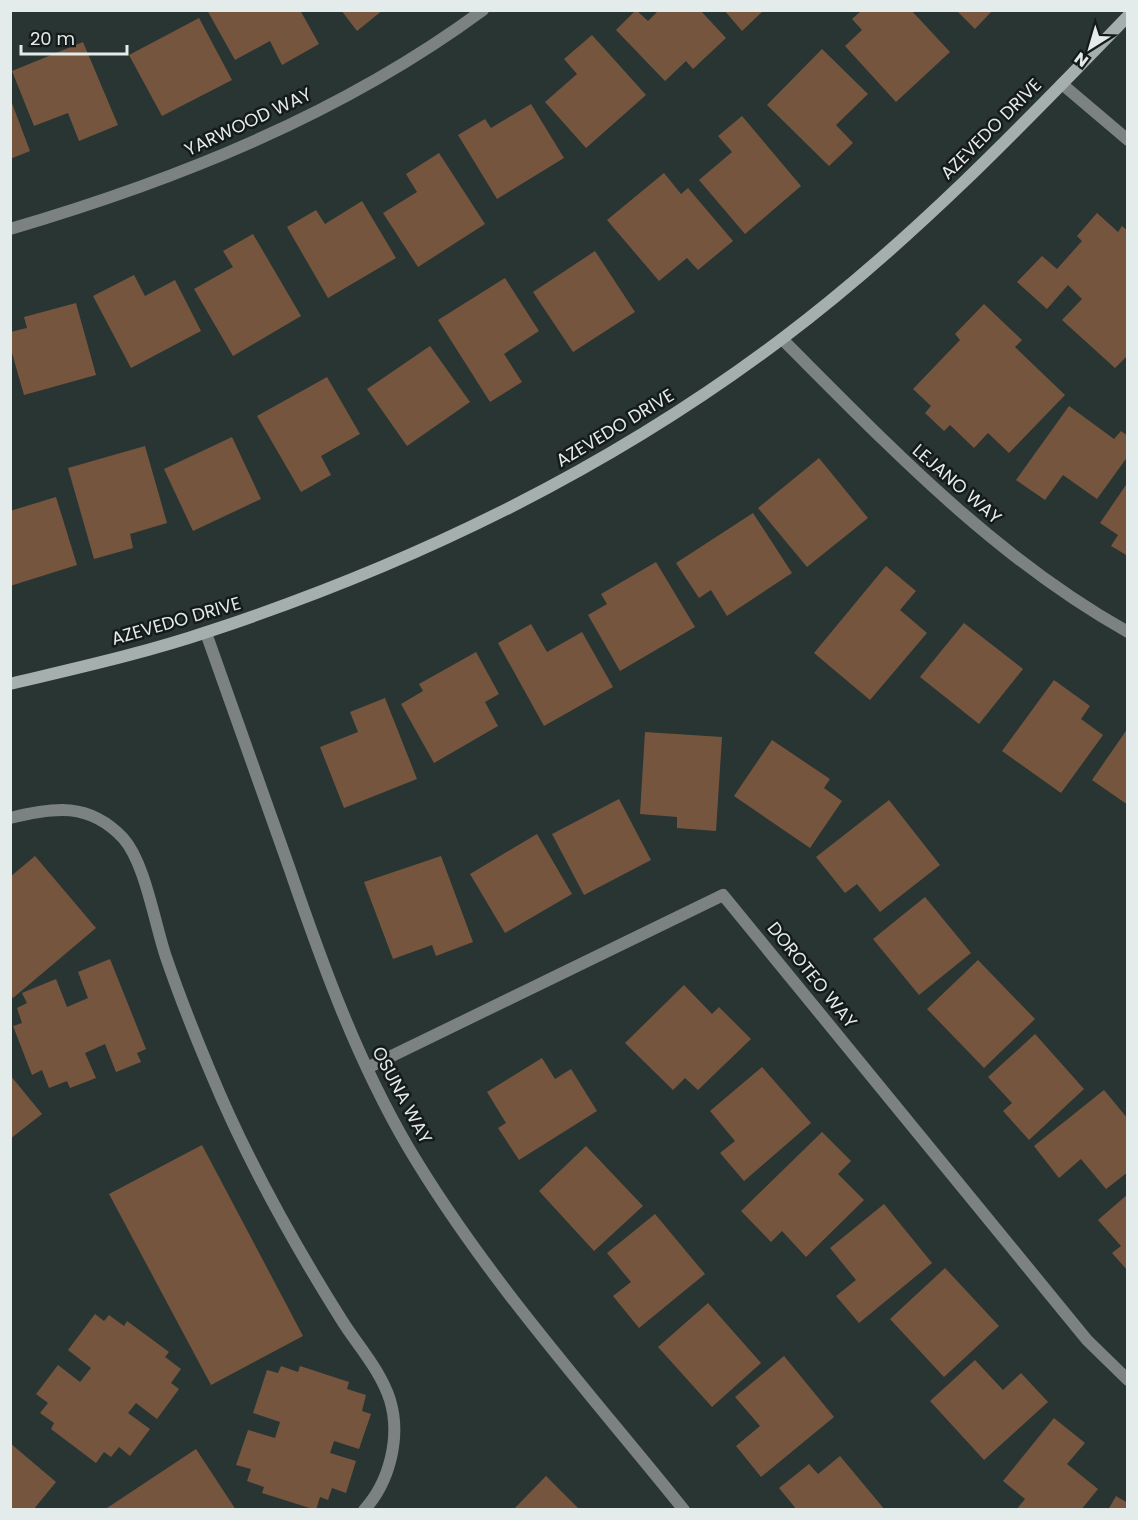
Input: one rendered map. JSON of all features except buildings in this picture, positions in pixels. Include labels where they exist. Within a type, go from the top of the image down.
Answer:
[{"type":"street","name":"YARWOOD WAY","points":[[10,229],[172,177],[286,127],[375,80],[483,10]]},
{"type":"street","name":"AZEVEDO DRIVE","points":[[10,684],[206,633],[303,600],[419,549],[572,476],[684,407],[782,339],[869,269],[943,203],[1128,16]]},
{"type":"street","points":[[1062,84],[1128,140]]},
{"type":"street","name":"LEJANO WAY","points":[[782,339],[912,470],[976,526],[1035,572],[1128,632]]},
{"type":"street","name":"OSUNA WAY","points":[[206,633],[334,996],[367,1068],[407,1146],[452,1217],[497,1278],[684,1509]]},
{"type":"street","points":[[10,818],[42,810],[63,808],[83,812],[111,826],[136,858],[166,957],[211,1073],[264,1185],[341,1319],[375,1368],[390,1400],[394,1435],[388,1470],[371,1502],[364,1509]]},
{"type":"street","name":"DOROTEO WAY","points":[[367,1068],[723,895],[1087,1340],[1128,1380]]}]
